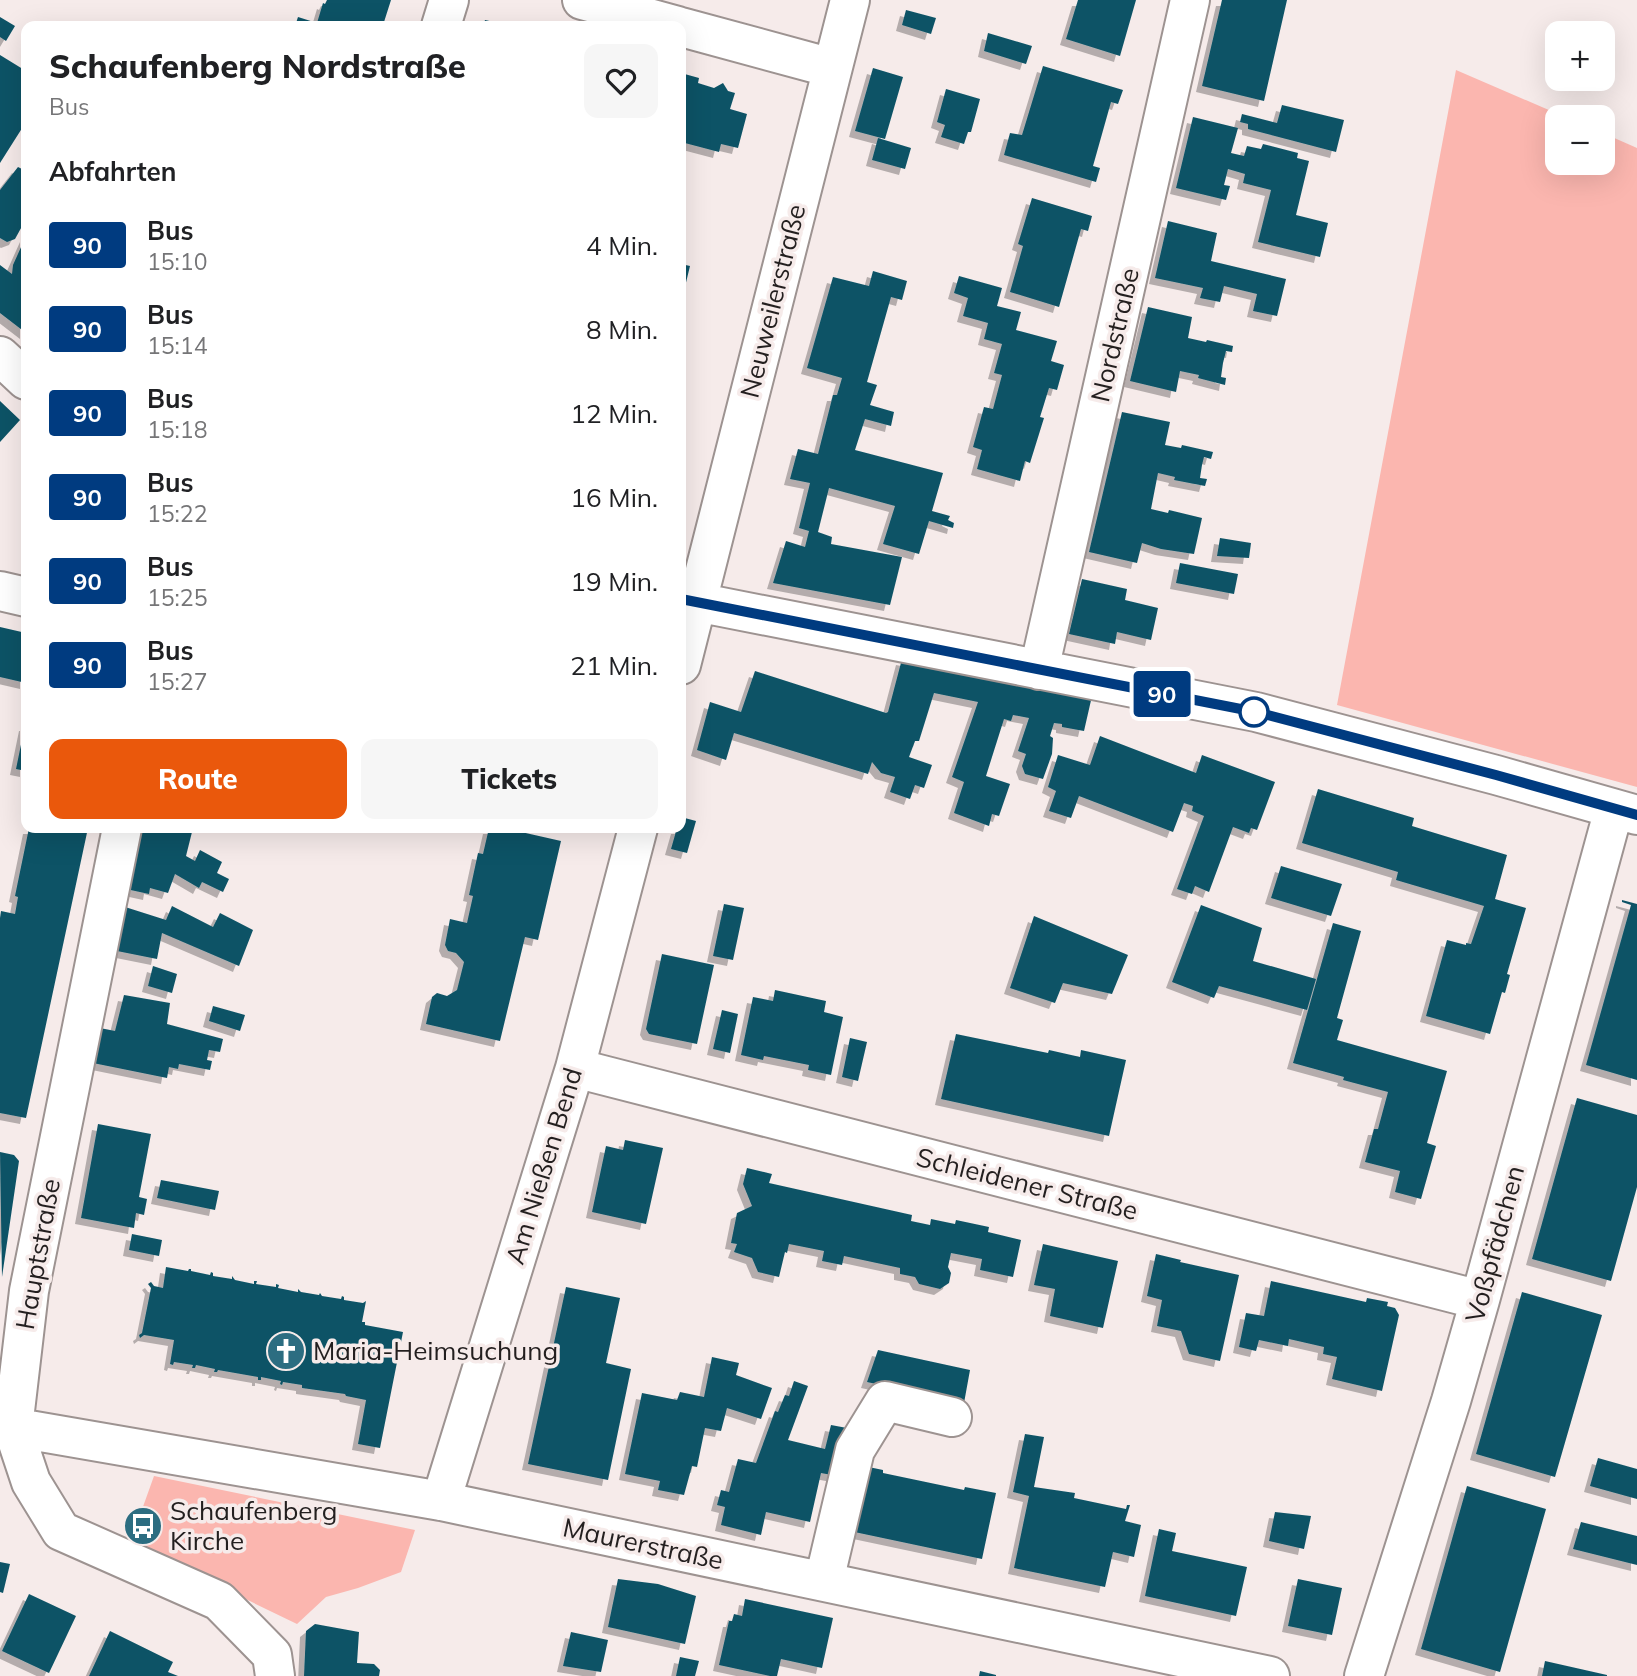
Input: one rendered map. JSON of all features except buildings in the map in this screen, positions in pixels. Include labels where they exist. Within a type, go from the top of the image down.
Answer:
[{"type":"street","points":[[443,21],[449,0]]},
{"type":"street","points":[[582,0],[657,21]]},
{"type":"street","name":"Neuweilerstraße","points":[[689,601],[850,0]]},
{"type":"street","name":"Nordstraße","points":[[1039,670],[1190,0]]},
{"type":"street","points":[[686,29],[832,68]]},
{"type":"street","points":[[0,356],[21,375]]},
{"type":"street","points":[[0,591],[21,596]]},
{"type":"street","points":[[686,625],[689,601],[1256,712],[1626,812]]},
{"type":"street","name":"Voßpfädchen","points":[[1364,1676],[1451,1401],[1626,812]]},
{"type":"street","name":"Hauptstraße","points":[[121,833],[29,1291],[6,1426],[31,1482],[61,1531],[219,1601],[272,1655],[275,1676]]},
{"type":"street","name":"Am Nießen Bend","points":[[441,1501],[575,1068],[637,833]]},
{"type":"street","name":"Schleidener Straße","points":[[575,1068],[1480,1300]]},
{"type":"street","points":[[824,1581],[855,1450],[885,1401],[952,1416]]},
{"type":"street","name":"Maurerstraße","points":[[6,1426],[441,1501],[1270,1676]]},
{"type":"shaded area","points":[[1456,70],[1545,108],[1545,175],[1615,175],[1615,138],[1637,148],[1637,787],[1337,705]]},
{"type":"shaded area","points":[[154,1476],[415,1530],[401,1572],[326,1597],[297,1624],[130,1543]]},
{"type":"bus line","name":"90","points":[[686,600],[1256,712],[1637,815]]},
{"type":"place","name":"Maria-Heimsuchung","points":[[286,1351]]},
{"type":"place","name":"Schaufenberg Kirche","points":[[143,1526]]}]
